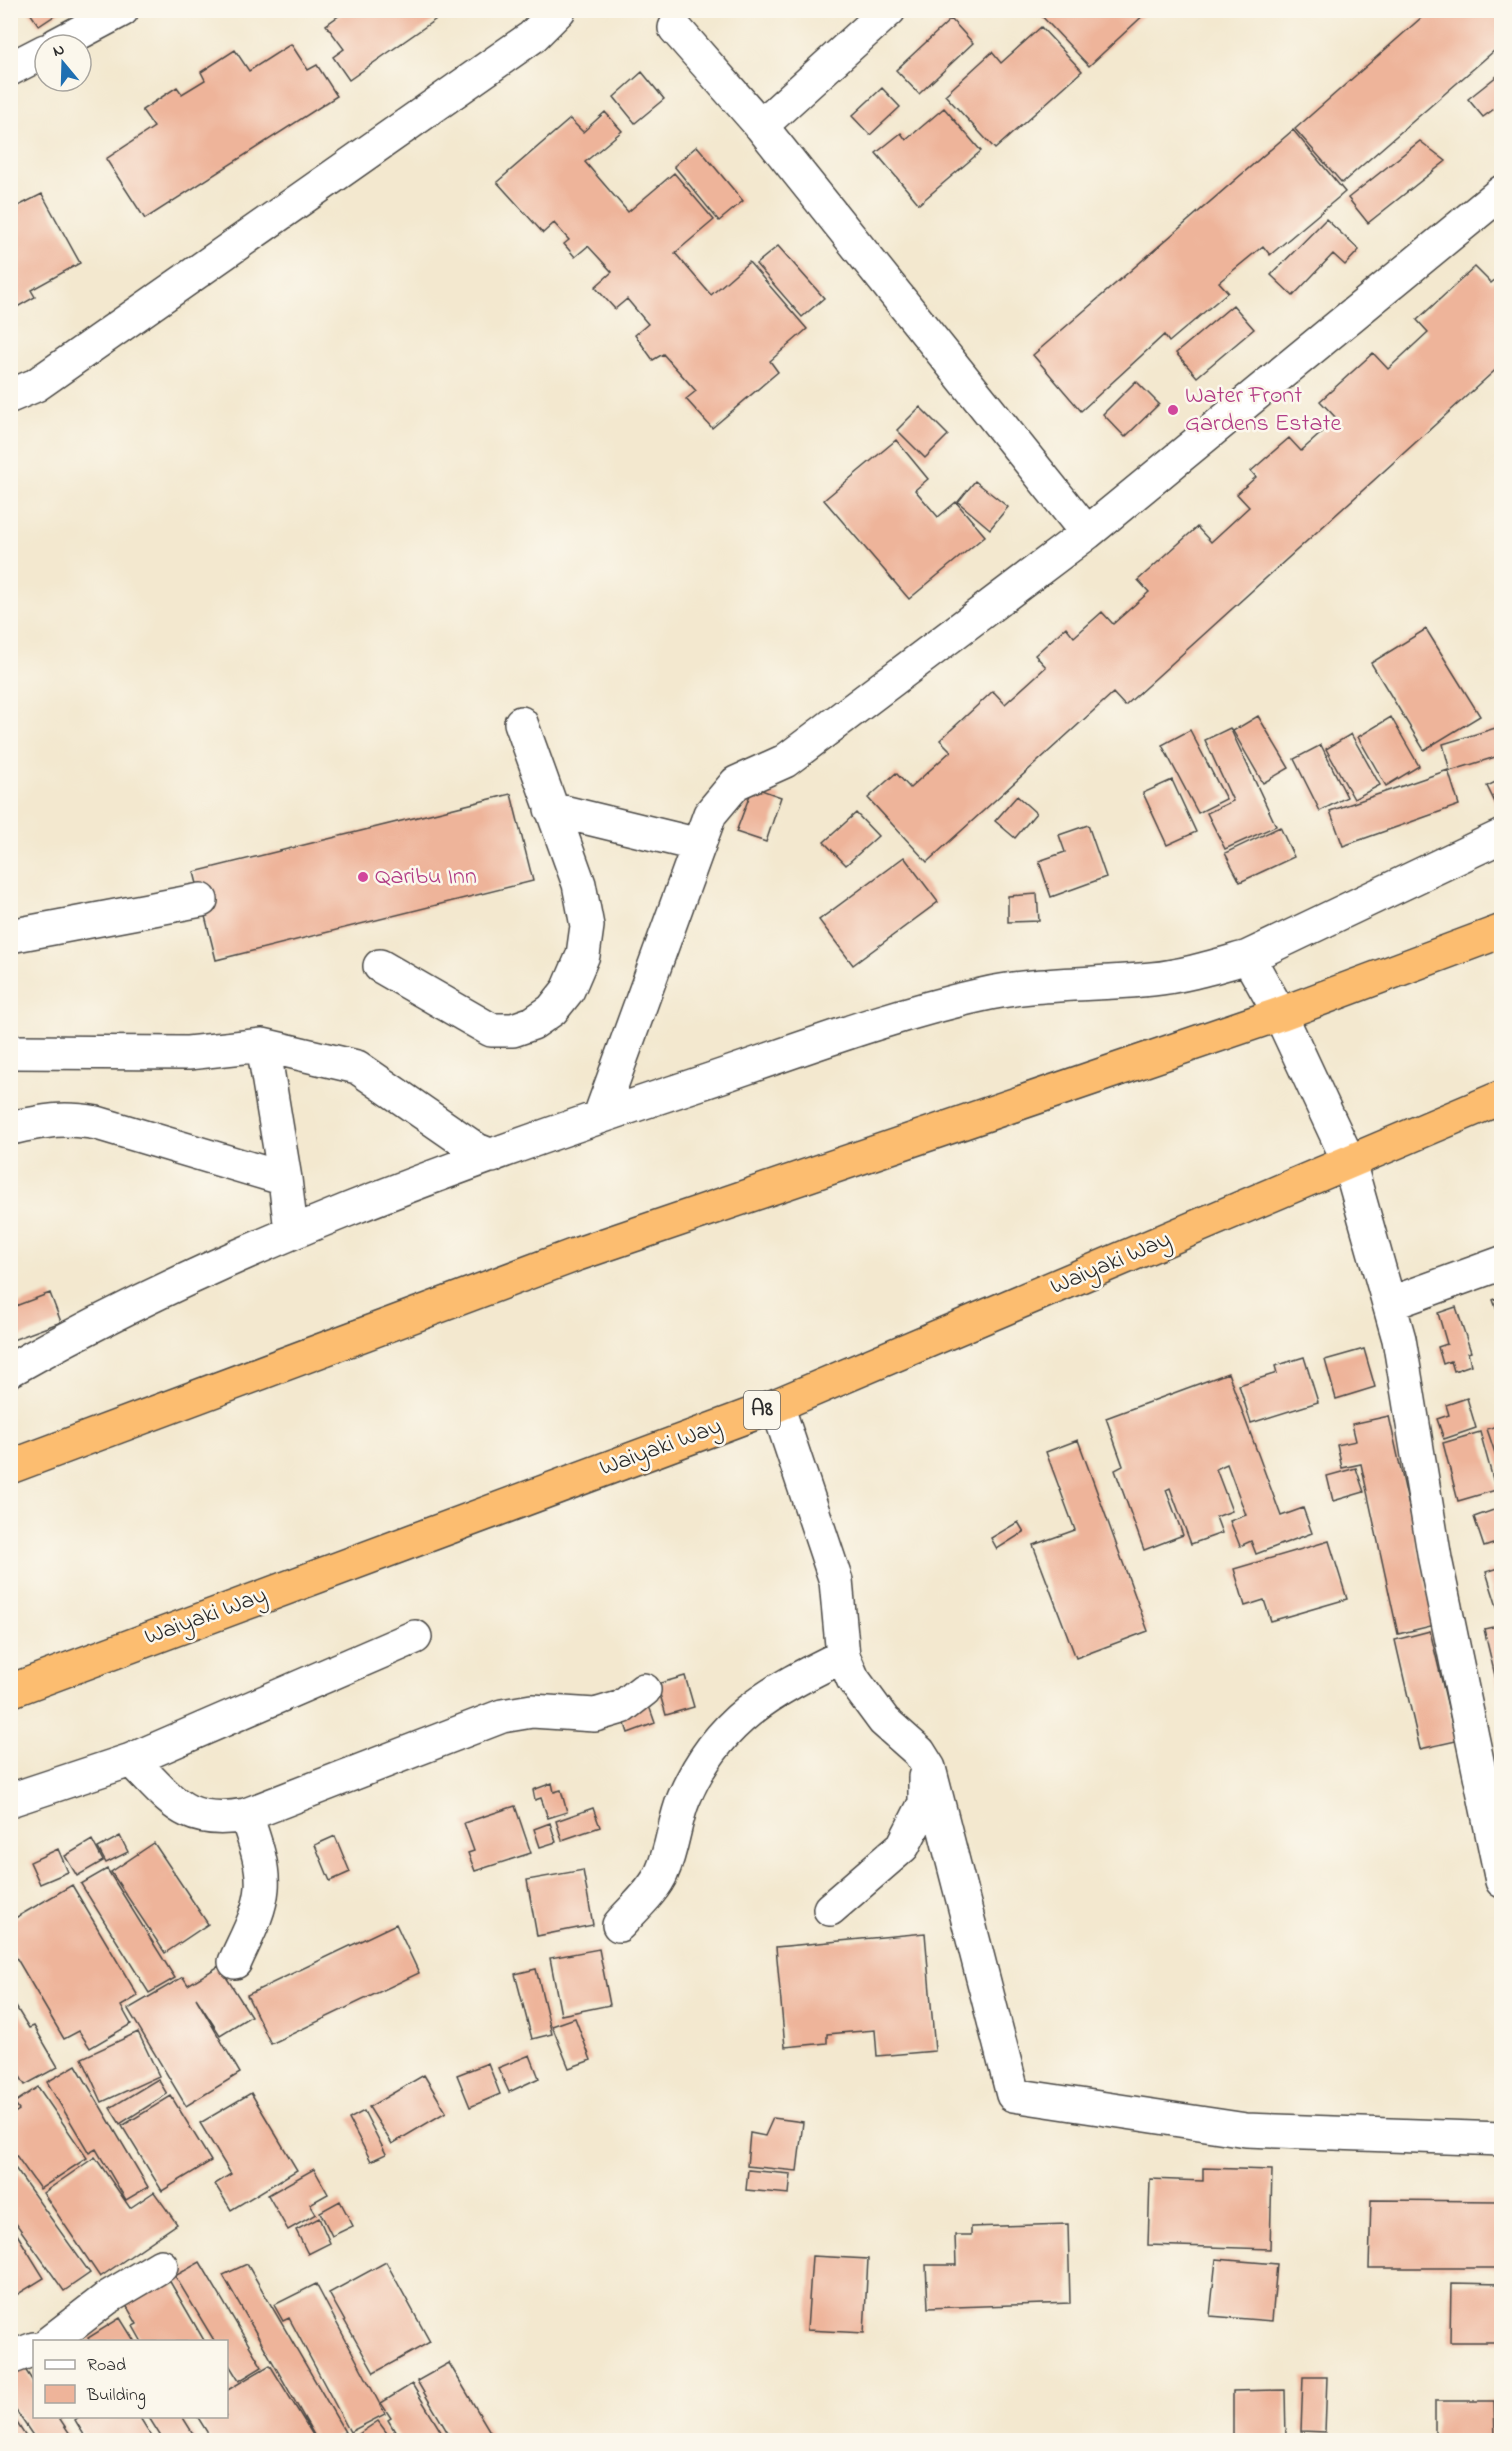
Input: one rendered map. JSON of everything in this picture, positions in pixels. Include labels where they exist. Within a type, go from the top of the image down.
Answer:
[{"type":"highway","points":[[10,1467],[575,1256],[1280,1014],[1502,931]]},
{"type":"highway","name":"Waiyaki Way","points":[[10,1691],[777,1405],[1502,1097]]},
{"type":"street","points":[[79,33],[122,10]]},
{"type":"street","points":[[10,396],[36,385],[532,37],[558,10]]},
{"type":"street","points":[[761,126],[889,10]]},
{"type":"street","points":[[675,28],[761,126],[1087,533]]},
{"type":"street","points":[[10,69],[33,57]]},
{"type":"street","points":[[600,1116],[710,814],[736,783],[785,761],[1087,533],[1502,192]]},
{"type":"street","points":[[381,966],[491,1030],[513,1030],[534,1023],[552,1010],[568,990],[583,955],[587,926],[579,884],[521,723]]},
{"type":"street","points":[[551,809],[699,845]]},
{"type":"street","points":[[10,1370],[64,1340],[291,1231],[600,1116],[899,1017],[984,994],[1092,981],[1151,979],[1193,972],[1248,957],[1502,836]]},
{"type":"street","points":[[10,936],[201,900]]},
{"type":"street","points":[[1248,957],[1280,1014],[1349,1162],[1399,1340],[1435,1559],[1502,1881]]},
{"type":"street","points":[[10,1052],[188,1053],[263,1045],[357,1067],[477,1150],[492,1156]]},
{"type":"street","points":[[263,1045],[285,1179],[291,1231]]},
{"type":"street","points":[[10,1128],[49,1119],[72,1119],[97,1123],[285,1179]]},
{"type":"street","points":[[1389,1304],[1502,1263]]},
{"type":"street","points":[[777,1405],[836,1581],[843,1656],[854,1678],[884,1721],[919,1752],[926,1763],[1014,2095],[1246,2130],[1502,2139]]},
{"type":"street","points":[[10,1800],[131,1760],[415,1637]]},
{"type":"street","points":[[619,1924],[661,1875],[684,1799],[710,1749],[751,1707],[790,1682],[843,1656]]},
{"type":"street","points":[[131,1760],[177,1806],[200,1817],[225,1818],[246,1815],[502,1716],[532,1711],[595,1715],[622,1707],[644,1690]]},
{"type":"street","points":[[830,1909],[903,1846],[925,1803],[926,1763]]},
{"type":"street","points":[[235,1962],[257,1912],[262,1886],[257,1852],[246,1815]]},
{"type":"street","points":[[53,2340],[107,2298],[161,2266]]},
{"type":"street","points":[[10,2358],[33,2349]]},
{"type":"building","points":[[28,10],[63,10],[39,26]]},
{"type":"building","points":[[347,10],[449,10],[349,80],[333,57],[344,49],[326,25]]},
{"type":"building","points":[[1036,10],[1149,10],[1089,66]]},
{"type":"building","points":[[1430,10],[1502,10],[1502,44],[1342,183],[1295,129]]},
{"type":"building","points":[[951,19],[973,43],[919,94],[896,70]]},
{"type":"building","points":[[1041,27],[1082,71],[995,149],[945,95],[992,52],[1001,63]]},
{"type":"building","points":[[291,44],[308,70],[317,65],[337,96],[145,219],[106,159],[154,127],[142,110],[177,87],[182,94],[205,80],[201,72],[235,50],[249,71]]},
{"type":"building","points":[[642,72],[664,99],[635,123],[614,97]]},
{"type":"building","points":[[1502,72],[1502,103],[1483,117],[1468,99]]},
{"type":"building","points":[[882,88],[900,107],[870,135],[852,116]]},
{"type":"building","points":[[944,108],[981,151],[919,204],[876,153],[901,133],[906,140]]},
{"type":"building","points":[[605,112],[622,131],[585,162],[628,212],[674,173],[714,220],[675,253],[711,295],[749,262],[807,329],[770,361],[778,372],[712,428],[686,399],[696,391],[663,354],[653,360],[635,335],[648,324],[627,299],[615,309],[595,287],[612,272],[588,246],[575,257],[564,244],[569,240],[554,223],[543,233],[497,182],[570,119],[583,132]]},
{"type":"building","points":[[1293,130],[1345,192],[1270,255],[1263,246],[1219,282],[1228,292],[1169,342],[1164,335],[1081,411],[1033,355]]},
{"type":"building","points":[[1420,141],[1446,161],[1368,223],[1348,198]]},
{"type":"building","points":[[697,146],[743,201],[719,221],[674,166]]},
{"type":"building","points":[[42,194],[80,263],[31,290],[35,297],[10,311],[10,210]]},
{"type":"building","points":[[1326,219],[1359,250],[1345,265],[1333,254],[1293,296],[1271,275]]},
{"type":"building","points":[[778,246],[824,298],[802,317],[756,264]]},
{"type":"building","points":[[1475,267],[1491,283],[1502,274],[1502,364],[1125,706],[1113,693],[927,862],[868,798],[896,773],[910,788],[951,751],[940,740],[993,691],[1005,704],[1046,667],[1035,655],[1066,627],[1074,637],[1102,612],[1113,624],[1149,592],[1138,580],[1197,527],[1211,542],[1249,507],[1237,494],[1256,477],[1251,471],[1289,438],[1301,451],[1337,419],[1320,401],[1373,353],[1388,369],[1428,332],[1417,320]]},
{"type":"building","points":[[1233,305],[1254,329],[1197,377],[1176,353]]},
{"type":"building","points":[[1136,381],[1159,404],[1125,437],[1103,414]]},
{"type":"building","points":[[920,407],[948,435],[925,458],[897,430]]},
{"type":"building","points":[[896,440],[928,479],[915,490],[938,517],[956,502],[985,536],[909,599],[824,500]]},
{"type":"building","points":[[975,481],[1008,507],[990,529],[958,502]]},
{"type":"building","points":[[1426,629],[1480,716],[1424,750],[1371,663]]},
{"type":"building","points":[[1258,716],[1289,768],[1263,783],[1233,731]]},
{"type":"building","points":[[1391,717],[1419,766],[1386,786],[1358,737]]},
{"type":"building","points":[[1502,726],[1502,755],[1450,771],[1443,744]]},
{"type":"building","points":[[1230,728],[1276,826],[1225,849],[1207,813],[1233,801],[1205,740]]},
{"type":"building","points":[[1190,730],[1226,799],[1198,813],[1162,745]]},
{"type":"building","points":[[1351,734],[1380,785],[1354,799],[1326,749]]},
{"type":"building","points":[[1321,745],[1347,797],[1320,811],[1294,759]]},
{"type":"building","points":[[1448,770],[1459,805],[1343,846],[1330,811]]},
{"type":"building","points":[[1502,779],[1502,817],[1487,786]]},
{"type":"building","points":[[1172,780],[1196,832],[1167,845],[1143,793]]},
{"type":"building","points":[[753,787],[781,797],[766,842],[736,832]]},
{"type":"building","name":"Qaribu Inn","points":[[511,794],[533,881],[216,960],[194,872]]},
{"type":"building","points":[[1017,796],[1036,813],[1015,838],[995,821]]},
{"type":"building","points":[[856,813],[878,836],[846,865],[824,842]]},
{"type":"building","points":[[1088,825],[1106,877],[1051,897],[1039,861],[1065,852],[1059,835]]},
{"type":"building","points":[[1280,827],[1294,857],[1240,882],[1225,853]]},
{"type":"building","points":[[904,857],[938,902],[853,965],[819,920]]},
{"type":"building","points":[[1037,894],[1039,921],[1008,922],[1008,896]]},
{"type":"building","points":[[50,1293],[61,1322],[10,1341],[10,1308]]},
{"type":"building","points":[[1502,1296],[1502,1321],[1501,1321],[1493,1300]]},
{"type":"building","points":[[1456,1307],[1471,1352],[1468,1353],[1471,1365],[1454,1371],[1451,1361],[1443,1364],[1438,1347],[1447,1344],[1438,1313]]},
{"type":"building","points":[[1364,1349],[1375,1387],[1336,1399],[1325,1360]]},
{"type":"building","points":[[1304,1357],[1318,1402],[1251,1423],[1239,1385],[1277,1373],[1275,1366]]},
{"type":"building","points":[[1228,1373],[1281,1516],[1303,1508],[1312,1533],[1256,1554],[1251,1541],[1240,1546],[1230,1521],[1246,1515],[1227,1464],[1216,1469],[1232,1511],[1216,1517],[1222,1533],[1191,1544],[1170,1488],[1166,1490],[1183,1535],[1144,1550],[1115,1470],[1123,1466],[1106,1418]]},
{"type":"building","points":[[1467,1398],[1476,1428],[1444,1439],[1437,1419],[1449,1415],[1446,1405]]},
{"type":"building","points":[[1389,1416],[1435,1625],[1398,1634],[1361,1464],[1342,1468],[1337,1445],[1356,1441],[1352,1424]]},
{"type":"building","points":[[1502,1425],[1502,1471],[1501,1471],[1487,1429]]},
{"type":"building","points":[[1480,1432],[1496,1490],[1458,1501],[1443,1443]]},
{"type":"building","points":[[1078,1440],[1148,1631],[1076,1658],[1033,1545],[1075,1530],[1046,1452]]},
{"type":"building","points":[[1356,1468],[1364,1492],[1333,1501],[1327,1476]]},
{"type":"building","points":[[1502,1507],[1502,1541],[1484,1547],[1474,1517]]},
{"type":"building","points":[[1018,1522],[1024,1532],[997,1549],[991,1538]]},
{"type":"building","points":[[1329,1541],[1347,1599],[1271,1621],[1264,1600],[1245,1606],[1234,1569]]},
{"type":"building","points":[[1502,1567],[1502,1612],[1499,1613],[1486,1572]]},
{"type":"building","points":[[1502,1625],[1502,1701],[1501,1701],[1484,1629]]},
{"type":"building","points":[[1430,1631],[1456,1741],[1420,1749],[1395,1640]]},
{"type":"building","points":[[685,1676],[694,1707],[666,1715],[657,1684]]},
{"type":"building","points":[[648,1703],[655,1723],[628,1733],[621,1712]]},
{"type":"building","points":[[552,1783],[554,1792],[561,1790],[567,1812],[548,1818],[541,1798],[535,1800],[533,1790]]},
{"type":"building","points":[[515,1806],[531,1853],[475,1871],[468,1853],[474,1851],[464,1823]]},
{"type":"building","points":[[593,1808],[600,1827],[562,1840],[556,1821]]},
{"type":"building","points":[[550,1823],[556,1842],[540,1847],[534,1829]]},
{"type":"building","points":[[120,1836],[128,1852],[106,1863],[98,1848]]},
{"type":"building","points":[[335,1836],[350,1872],[330,1881],[315,1845]]},
{"type":"building","points":[[92,1840],[103,1861],[77,1876],[65,1856]]},
{"type":"building","points":[[154,1843],[208,1924],[165,1953],[111,1872]]},
{"type":"building","points":[[58,1849],[68,1872],[40,1884],[30,1862]]},
{"type":"building","points":[[107,1869],[175,1978],[149,1993],[81,1884]]},
{"type":"building","points":[[583,1870],[593,1925],[537,1936],[527,1880]]},
{"type":"building","points":[[72,1885],[138,1996],[121,2006],[131,2024],[90,2048],[79,2031],[64,2039],[10,1947],[10,1921]]},
{"type":"building","points":[[396,1924],[419,1973],[271,2044],[247,1995]]},
{"type":"building","points":[[925,1933],[935,2051],[877,2056],[875,2030],[827,2034],[827,2043],[785,2047],[776,1947]]},
{"type":"building","points":[[599,1949],[610,2005],[561,2015],[550,1958]]},
{"type":"building","points":[[219,1966],[251,2016],[220,2035],[196,1998],[240,2073],[186,2106],[128,2009],[183,1977],[188,1985]]},
{"type":"building","points":[[536,1969],[552,2034],[532,2039],[515,1974]]},
{"type":"building","points":[[13,2002],[29,2028],[34,2026],[58,2067],[25,2085],[10,2060],[10,2003]]},
{"type":"building","points":[[575,2018],[591,2060],[569,2068],[552,2026]]},
{"type":"building","points":[[138,2032],[159,2076],[102,2102],[82,2058]]},
{"type":"building","points":[[530,2055],[539,2078],[509,2092],[498,2068]]},
{"type":"building","points":[[488,2063],[500,2094],[470,2107],[457,2075]]},
{"type":"building","points":[[76,2065],[148,2187],[126,2200],[96,2149],[89,2153],[47,2082]]},
{"type":"building","points":[[424,2075],[446,2112],[392,2144],[369,2107]]},
{"type":"building","points":[[10,2078],[17,2090],[10,2094]]},
{"type":"building","points":[[158,2079],[167,2094],[120,2124],[110,2108]]},
{"type":"building","points":[[38,2087],[87,2158],[40,2189],[10,2147],[10,2116],[19,2110],[14,2103]]},
{"type":"building","points":[[251,2093],[297,2170],[231,2210],[215,2184],[231,2174],[200,2123]]},
{"type":"building","points":[[171,2096],[211,2161],[162,2191],[122,2126]]},
{"type":"building","points":[[364,2111],[386,2154],[371,2161],[349,2119]]},
{"type":"building","points":[[773,2118],[803,2122],[797,2171],[747,2166],[750,2133],[765,2136]]},
{"type":"building","points":[[95,2157],[130,2208],[154,2192],[177,2224],[100,2277],[43,2193]]},
{"type":"building","points":[[10,2161],[90,2273],[64,2291],[10,2215]]},
{"type":"building","points":[[1203,2168],[1272,2170],[1270,2249],[1148,2245],[1150,2179],[1203,2181]]},
{"type":"building","points":[[314,2169],[328,2194],[310,2204],[316,2214],[288,2230],[268,2195]]},
{"type":"building","points":[[748,2170],[791,2174],[789,2194],[746,2190]]},
{"type":"building","points":[[1371,2200],[1502,2201],[1502,2268],[1369,2268]]},
{"type":"building","points":[[340,2201],[353,2226],[332,2236],[320,2212]]},
{"type":"building","points":[[319,2218],[330,2243],[308,2254],[296,2230]]},
{"type":"building","points":[[10,2223],[44,2278],[10,2299],[10,2265],[13,2264],[10,2259]]},
{"type":"building","points":[[1068,2224],[1070,2303],[928,2308],[926,2265],[956,2265],[955,2235],[971,2235],[971,2227]]},
{"type":"building","points":[[812,2256],[868,2259],[864,2333],[807,2330]]},
{"type":"building","points":[[1216,2259],[1277,2264],[1272,2321],[1210,2316]]},
{"type":"building","points":[[200,2262],[262,2367],[239,2381],[228,2363],[228,2340],[214,2340],[175,2276]]},
{"type":"building","points":[[386,2262],[430,2342],[374,2373],[329,2293]]},
{"type":"building","points":[[247,2264],[345,2432],[331,2440],[317,2440],[223,2275]]},
{"type":"building","points":[[169,2280],[204,2340],[141,2340],[133,2326],[137,2324],[126,2305]]},
{"type":"building","points":[[1451,2283],[1502,2284],[1502,2342],[1450,2342]]},
{"type":"building","points":[[316,2284],[385,2414],[350,2432],[289,2318],[283,2321],[274,2305]]},
{"type":"building","points":[[120,2318],[134,2340],[89,2340],[88,2338]]},
{"type":"building","points":[[21,2363],[33,2381],[33,2418],[61,2418],[74,2440],[36,2440],[10,2402],[10,2370]]},
{"type":"building","points":[[449,2363],[495,2440],[452,2440],[417,2381]]},
{"type":"building","points":[[270,2365],[316,2440],[212,2440],[198,2418],[228,2418],[228,2390]]},
{"type":"building","points":[[1303,2377],[1327,2377],[1325,2432],[1301,2431]]},
{"type":"building","points":[[412,2384],[446,2440],[400,2440],[388,2420],[391,2418],[381,2403]]},
{"type":"building","points":[[1285,2390],[1286,2440],[1233,2440],[1233,2391]]},
{"type":"building","points":[[1435,2401],[1494,2401],[1495,2440],[1435,2440]]},
{"type":"building","points":[[10,2412],[28,2440],[10,2440]]},
{"type":"building","points":[[78,2418],[140,2418],[154,2440],[87,2440],[75,2420]]},
{"type":"building","points":[[149,2418],[183,2418],[197,2440],[163,2440]]},
{"type":"building","points":[[378,2421],[392,2440],[358,2440],[356,2436]]},
{"type":"place","name":"Water Front Gardens Estate","points":[[1173,410]]},
{"type":"place","name":"Qaribu Inn","points":[[363,877]]}]
